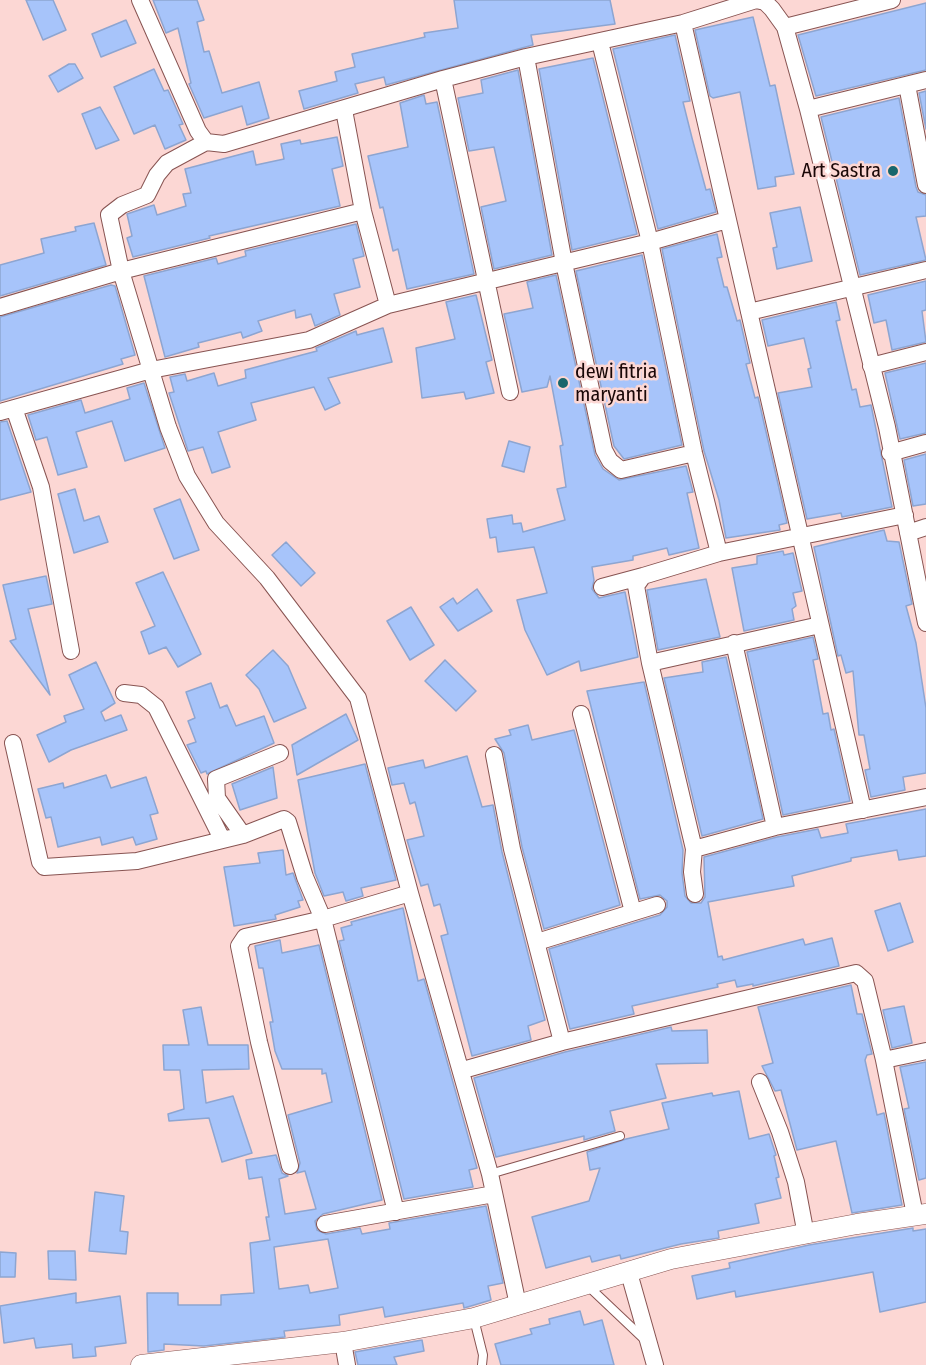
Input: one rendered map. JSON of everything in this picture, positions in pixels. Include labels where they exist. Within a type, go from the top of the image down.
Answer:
[{"type":"street","points":[[140,0],[194,121],[206,142]]},
{"type":"street","points":[[518,1305],[490,1174],[463,1070],[410,893],[358,699],[267,578],[216,523],[187,476],[168,427],[121,271],[109,215],[122,205],[147,195],[157,175],[167,163],[206,142],[224,144],[344,111],[443,79],[526,57],[683,23],[756,0],[765,2],[785,27],[808,109],[853,286],[924,605],[926,623]]},
{"type":"street","points":[[785,27],[892,0]]},
{"type":"street","points":[[683,23],[863,810]]},
{"type":"street","points":[[600,42],[650,242],[694,453],[719,553]]},
{"type":"street","points":[[526,57],[564,262],[604,450],[610,461],[621,470],[694,453]]},
{"type":"street","points":[[443,79],[488,279],[510,393]]},
{"type":"street","points":[[808,109],[926,80]]},
{"type":"street","points":[[907,85],[926,185]]},
{"type":"street","points":[[344,111],[363,211],[388,305]]},
{"type":"street","points":[[0,306],[121,271],[363,211]]},
{"type":"street","points":[[71,651],[41,487],[7,410],[152,370],[309,340],[388,305],[488,279],[650,242],[727,220]]},
{"type":"street","points":[[748,312],[926,270]]},
{"type":"street","points":[[871,366],[926,352]]},
{"type":"street","points":[[890,453],[926,443]]},
{"type":"street","points":[[602,586],[719,553],[904,515]]},
{"type":"street","points":[[908,533],[926,528]]},
{"type":"street","points":[[644,576],[636,586],[650,663],[694,849],[692,872],[695,894]]},
{"type":"street","points":[[650,663],[820,625]]},
{"type":"street","points":[[734,643],[775,827]]},
{"type":"street","points":[[124,693],[141,695],[156,707],[222,839]]},
{"type":"street","points":[[582,714],[633,912]]},
{"type":"street","points":[[13,743],[40,862],[44,867],[137,861],[243,835],[284,819],[288,822],[305,877],[323,919],[396,1212]]},
{"type":"street","points":[[243,835],[217,798],[216,779],[280,753]]},
{"type":"street","points":[[494,755],[512,849],[562,1042]]},
{"type":"street","points":[[694,849],[775,827],[926,797]]},
{"type":"street","points":[[290,1166],[259,1042],[239,946],[245,937],[323,919],[410,893]]},
{"type":"street","points":[[537,942],[657,905]]},
{"type":"street","points":[[141,1365],[215,1361],[343,1342],[474,1318],[671,1259],[731,1246],[920,1214],[865,981],[856,973],[562,1042],[463,1070]]},
{"type":"street","points":[[884,1060],[926,1051]]},
{"type":"street","points":[[760,1082],[780,1132],[796,1182],[806,1235]]},
{"type":"street","points":[[325,1224],[494,1194]]},
{"type":"street","points":[[629,1273],[655,1365]]},
{"type":"street","points":[[343,1342],[347,1365]]},
{"type":"lane","points":[[490,1174],[620,1136]]},
{"type":"lane","points":[[588,1285],[649,1343]]},
{"type":"lane","points":[[474,1318],[483,1354],[482,1365]]},
{"type":"building","points":[[26,0],[53,0],[66,30],[43,40]]},
{"type":"building","points":[[153,0],[197,0],[204,20],[197,22],[204,52],[209,51],[222,93],[259,82],[269,118],[247,125],[242,106],[204,118],[189,84],[191,83],[178,28],[166,33]]},
{"type":"building","points":[[454,0],[610,0],[615,24],[531,35],[533,45],[386,85],[384,77],[355,84],[358,93],[304,109],[299,91],[337,81],[335,72],[355,67],[352,54],[425,37],[424,33],[458,28]]},
{"type":"building","points":[[926,3],[926,70],[816,96],[798,35]]},
{"type":"building","points":[[753,17],[770,86],[775,85],[794,174],[775,177],[776,186],[758,189],[740,92],[713,98],[710,96],[695,30]]},
{"type":"building","points":[[126,20],[136,43],[101,57],[92,34]]},
{"type":"building","points":[[675,35],[690,101],[683,102],[706,190],[710,189],[716,212],[658,229],[613,49]]},
{"type":"building","points":[[593,58],[637,234],[572,250],[539,69]]},
{"type":"building","points":[[69,64],[75,64],[83,78],[58,92],[49,76]]},
{"type":"building","points":[[154,69],[164,91],[168,90],[183,124],[179,125],[186,140],[165,149],[155,125],[134,134],[114,87]]},
{"type":"building","points":[[518,70],[552,255],[494,269],[481,207],[506,201],[494,147],[469,151],[458,98],[483,93],[481,80]]},
{"type":"building","points":[[926,91],[926,129],[919,93]]},
{"type":"building","points":[[424,95],[426,104],[437,102],[474,274],[407,289],[398,249],[393,251],[383,207],[380,208],[368,156],[408,147],[400,103]]},
{"type":"building","points":[[899,98],[916,187],[918,192],[926,195],[926,216],[916,217],[926,260],[860,275],[821,117]]},
{"type":"building","points":[[100,107],[119,140],[96,149],[82,114]]},
{"type":"building","points":[[337,137],[343,166],[332,169],[340,206],[209,236],[210,238],[133,257],[127,238],[132,236],[127,214],[154,205],[157,215],[186,206],[183,194],[191,193],[185,169],[253,151],[256,165],[284,159],[281,144],[300,140],[301,144]]},
{"type":"building","points":[[800,207],[812,261],[777,269],[773,248],[777,247],[770,213]]},
{"type":"building","points":[[94,223],[106,265],[0,296],[0,265],[44,253],[41,239],[76,231],[75,227]]},
{"type":"building","points":[[356,224],[364,256],[353,259],[360,287],[334,294],[340,315],[315,326],[311,314],[296,318],[295,310],[258,321],[262,331],[243,338],[241,332],[198,343],[199,347],[165,357],[144,276],[216,258],[218,264],[246,256],[245,251]]},
{"type":"building","points":[[717,234],[722,257],[717,258],[724,287],[727,287],[737,321],[740,320],[750,363],[746,364],[755,398],[758,397],[787,523],[779,525],[780,530],[726,538],[719,500],[704,451],[662,249]]},
{"type":"building","points":[[642,255],[682,445],[624,459],[614,446],[576,271]]},
{"type":"building","points":[[556,275],[595,455],[603,469],[619,480],[686,466],[693,492],[687,493],[699,548],[669,555],[667,548],[633,556],[633,560],[592,567],[594,580],[592,589],[599,598],[625,592],[638,657],[581,671],[579,661],[547,675],[525,630],[517,600],[547,593],[534,547],[498,552],[496,537],[490,538],[487,519],[512,515],[513,524],[521,523],[523,532],[565,520],[557,489],[566,487],[560,446],[563,445],[550,376],[547,387],[522,392],[504,314],[533,308],[527,282]]},
{"type":"building","points":[[926,281],[926,310],[922,311],[926,342],[892,350],[886,320],[874,323],[868,295]]},
{"type":"building","points":[[111,285],[115,286],[135,355],[121,359],[123,364],[0,401],[0,317]]},
{"type":"building","points":[[476,295],[492,360],[486,362],[494,393],[466,399],[464,392],[422,398],[416,348],[455,339],[446,302]]},
{"type":"building","points":[[836,302],[840,320],[836,321],[852,390],[856,389],[860,407],[871,405],[892,507],[842,517],[841,513],[807,519],[778,393],[812,387],[808,369],[811,368],[804,338],[768,346],[762,320]]},
{"type":"building","points":[[383,328],[392,362],[328,378],[340,403],[325,410],[314,387],[251,403],[256,420],[218,432],[230,467],[212,473],[203,447],[188,451],[169,393],[174,392],[170,377],[185,374],[187,381],[214,373],[218,386],[246,378],[245,370],[317,351],[316,348],[356,331],[357,335]]},
{"type":"building","points":[[926,363],[926,433],[900,439],[885,373]]},
{"type":"building","points":[[144,383],[165,448],[125,461],[112,421],[76,432],[87,467],[58,475],[47,437],[36,440],[28,415],[81,400],[85,413],[130,399],[127,388]]},
{"type":"building","points":[[7,421],[31,492],[0,500],[0,422]]},
{"type":"building","points":[[509,441],[530,447],[524,472],[502,466]]},
{"type":"building","points":[[926,454],[926,504],[913,506],[904,460]]},
{"type":"building","points":[[75,489],[84,521],[99,516],[108,542],[74,553],[58,494]]},
{"type":"building","points":[[180,499],[199,550],[174,559],[154,509]]},
{"type":"building","points":[[884,530],[887,541],[899,542],[912,604],[906,606],[916,643],[926,708],[926,773],[903,777],[905,790],[871,797],[865,770],[870,769],[864,735],[859,735],[853,671],[846,673],[841,655],[838,656],[814,547]]},
{"type":"building","points":[[286,542],[315,573],[301,586],[272,555]]},
{"type":"building","points":[[783,551],[784,555],[793,553],[802,591],[793,593],[796,606],[792,609],[794,620],[744,631],[732,568],[757,564],[757,556]]},
{"type":"building","points":[[163,572],[201,654],[178,667],[166,647],[149,654],[141,632],[155,626],[136,583]]},
{"type":"building","points":[[46,576],[52,604],[28,609],[50,695],[10,641],[16,639],[3,585]]},
{"type":"building","points":[[706,579],[720,637],[658,650],[647,590]]},
{"type":"building","points":[[477,589],[492,611],[458,631],[440,607],[453,598],[457,604]]},
{"type":"building","points":[[411,607],[434,645],[410,660],[387,621]]},
{"type":"building","points":[[813,637],[818,659],[813,660],[823,714],[828,713],[831,730],[834,729],[850,801],[783,815],[747,652]]},
{"type":"building","points":[[273,650],[288,666],[306,708],[274,722],[259,689],[246,675]]},
{"type":"building","points":[[726,657],[763,819],[702,836],[664,678],[703,672],[702,662]]},
{"type":"building","points":[[445,660],[476,691],[456,711],[425,681]]},
{"type":"building","points":[[96,662],[115,703],[101,712],[105,721],[121,715],[127,730],[71,750],[49,762],[37,735],[66,722],[64,716],[84,709],[69,675]]},
{"type":"building","points":[[644,682],[683,850],[682,873],[685,896],[691,903],[701,903],[705,897],[704,857],[777,837],[818,829],[821,838],[848,833],[846,824],[926,809],[926,856],[899,860],[897,850],[851,858],[851,861],[792,876],[794,886],[708,902],[718,957],[722,956],[723,960],[803,939],[805,945],[832,938],[839,966],[753,986],[753,984],[737,987],[735,980],[717,984],[718,987],[632,1006],[634,1014],[570,1029],[549,949],[660,915],[667,907],[667,901],[660,895],[640,899],[587,691]]},
{"type":"building","points":[[211,683],[220,708],[227,705],[236,726],[264,716],[274,743],[207,774],[206,771],[201,773],[187,745],[196,742],[188,721],[195,718],[186,692]]},
{"type":"building","points":[[346,714],[358,740],[297,775],[292,745]]},
{"type":"building","points":[[528,725],[532,740],[574,730],[620,905],[544,929],[522,847],[504,753],[495,739],[511,735],[509,730]]},
{"type":"building","points":[[467,756],[482,807],[493,805],[502,852],[545,1020],[528,1026],[531,1040],[472,1056],[441,936],[448,934],[440,904],[434,906],[428,884],[421,886],[407,840],[424,836],[415,802],[410,804],[404,783],[392,785],[388,768],[423,760],[425,768]]},
{"type":"building","points":[[365,764],[396,880],[361,888],[363,896],[346,901],[343,892],[324,896],[315,873],[298,780]]},
{"type":"building","points":[[273,767],[277,798],[240,810],[232,784]]},
{"type":"building","points":[[106,775],[111,788],[146,777],[158,813],[150,815],[157,839],[136,845],[133,837],[102,845],[100,837],[58,847],[51,817],[46,818],[38,789],[63,783],[64,788]]},
{"type":"building","points":[[283,850],[286,875],[293,873],[303,900],[298,901],[300,907],[275,915],[276,919],[234,926],[224,867],[260,863],[258,853]]},
{"type":"building","points":[[900,903],[913,942],[888,951],[875,911]]},
{"type":"building","points":[[403,908],[418,981],[424,979],[477,1168],[469,1170],[473,1187],[404,1199],[339,941],[344,940],[341,928],[352,925],[351,922]]},
{"type":"building","points":[[280,940],[282,953],[319,945],[382,1200],[323,1214],[315,1221],[317,1230],[326,1234],[360,1228],[362,1234],[390,1229],[389,1223],[486,1206],[503,1283],[488,1286],[491,1300],[464,1308],[463,1303],[385,1317],[383,1307],[339,1315],[340,1325],[284,1331],[285,1337],[204,1346],[164,1344],[164,1350],[148,1352],[147,1293],[178,1293],[178,1305],[221,1305],[221,1295],[254,1293],[250,1243],[270,1240],[266,1217],[269,1217],[262,1177],[249,1179],[246,1160],[276,1155],[282,1173],[288,1176],[279,1179],[285,1214],[316,1209],[305,1171],[297,1173],[300,1163],[288,1115],[332,1102],[326,1073],[322,1074],[322,1069],[282,1069],[275,1051],[270,1022],[273,1022],[263,968],[259,968],[255,946]],"holes":[[[328,1239],[338,1288],[310,1293],[308,1285],[279,1289],[274,1247]]]},
{"type":"building","points":[[851,985],[857,1014],[862,1014],[872,1054],[867,1055],[865,1060],[877,1115],[884,1113],[902,1205],[852,1213],[836,1141],[797,1150],[781,1090],[775,1091],[762,1066],[773,1063],[758,1007]]},
{"type":"building","points":[[904,1006],[912,1043],[892,1048],[883,1010]]},
{"type":"building","points":[[201,1007],[208,1045],[248,1045],[249,1069],[202,1070],[206,1103],[233,1096],[252,1153],[222,1162],[209,1118],[169,1121],[168,1114],[184,1109],[180,1070],[164,1070],[163,1045],[189,1045],[183,1010]]},
{"type":"building","points":[[671,1027],[672,1031],[707,1030],[708,1063],[656,1064],[666,1098],[610,1111],[615,1131],[584,1140],[584,1136],[496,1157],[474,1078],[565,1052]]},
{"type":"building","points":[[926,1062],[926,1178],[919,1180],[904,1109],[909,1108],[900,1067]]},
{"type":"building","points":[[739,1091],[749,1139],[769,1134],[776,1155],[774,1156],[779,1177],[776,1178],[781,1198],[755,1204],[759,1223],[718,1231],[719,1238],[681,1244],[621,1259],[620,1255],[592,1262],[590,1256],[546,1268],[532,1217],[589,1201],[600,1168],[590,1170],[587,1152],[626,1139],[669,1129],[662,1103],[712,1093],[713,1096]]},
{"type":"building","points":[[95,1192],[124,1196],[120,1231],[128,1232],[126,1254],[89,1251]]},
{"type":"building","points":[[913,1228],[913,1231],[926,1229],[926,1302],[880,1312],[873,1272],[736,1297],[735,1291],[697,1299],[692,1276],[730,1268],[729,1263],[809,1245]]},
{"type":"building","points":[[48,1251],[75,1251],[76,1280],[49,1279]]},
{"type":"building","points":[[0,1252],[16,1253],[15,1277],[0,1277]]},
{"type":"building","points":[[76,1293],[76,1303],[120,1296],[126,1343],[95,1347],[96,1356],[73,1358],[72,1344],[36,1348],[34,1338],[4,1343],[0,1306]]},
{"type":"building","points":[[580,1311],[584,1325],[602,1320],[614,1365],[501,1365],[495,1344],[532,1334],[530,1329],[550,1324],[549,1319]]},
{"type":"building","points":[[422,1340],[424,1351],[394,1357],[397,1365],[358,1365],[355,1352]]},
{"type":"place","name":"Art Sastra","points":[[893,171]]},
{"type":"place","name":"dewi fitria maryanti","points":[[563,383]]}]
